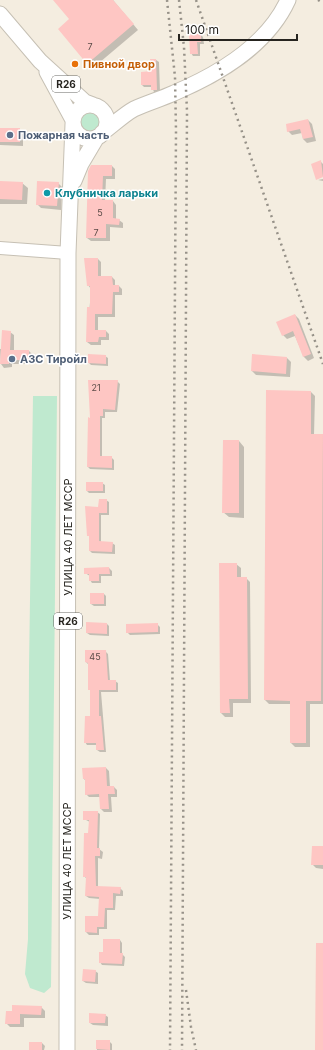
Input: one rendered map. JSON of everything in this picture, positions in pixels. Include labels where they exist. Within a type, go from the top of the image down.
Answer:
[{"type":"main road","points":[[133,110],[107,111],[95,106],[80,108],[73,122],[76,132],[83,138],[100,135],[133,110],[175,93],[221,70],[240,58],[265,34],[277,20],[288,0]]},
{"type":"main road","name":"R26","points":[[0,14],[40,61],[85,102],[95,106]]},
{"type":"main road","name":"R26","points":[[40,61],[73,122]]},
{"type":"main road","points":[[95,106],[105,116],[106,122],[100,135]]},
{"type":"main road","name":"УЛИЦА 40 ЛЕТ МССР","points":[[67,1050],[68,253],[73,122]]},
{"type":"main road","name":"УЛИЦА 40 ЛЕТ МССР","points":[[71,191],[81,164],[100,135]]},
{"type":"street","points":[[0,248],[68,253]]},
{"type":"green space","points":[[88,109],[93,110],[99,116],[99,126],[93,132],[88,133],[83,132],[77,126],[76,121],[77,116],[83,110]]},
{"type":"green space","points":[[33,396],[57,396],[51,987],[44,993],[30,988],[25,974],[28,939],[29,667]]},
{"type":"building","points":[[53,0],[113,0],[134,24],[87,64],[58,29],[69,19]]},
{"type":"building","points":[[189,34],[201,34],[201,42],[197,42],[198,54],[190,54]]},
{"type":"building","points":[[150,59],[156,59],[157,90],[151,90],[151,85],[141,85],[141,72],[151,71]]},
{"type":"building","points":[[308,119],[313,137],[303,139],[300,129],[287,132],[286,124]]},
{"type":"building","name":"Пожарная часть","points":[[0,128],[20,128],[20,142],[0,142]]},
{"type":"building","points":[[321,160],[323,177],[316,180],[311,164]]},
{"type":"building","points":[[91,165],[112,165],[112,176],[103,176],[102,200],[113,200],[113,218],[120,219],[119,225],[106,224],[106,238],[86,238],[88,171]]},
{"type":"building","points":[[0,181],[23,182],[22,200],[0,199]]},
{"type":"building","name":"Клубничка ларьки","points":[[37,181],[59,182],[57,206],[36,205]]},
{"type":"building","points":[[84,258],[98,258],[98,276],[112,276],[113,285],[119,285],[119,292],[113,292],[112,314],[95,314],[95,330],[106,330],[106,337],[99,337],[98,342],[86,342],[87,307],[90,307],[90,286],[87,286]]},
{"type":"building","points":[[295,314],[311,354],[303,357],[293,331],[282,336],[276,322]]},
{"type":"building","points":[[2,330],[11,331],[10,350],[29,350],[29,360],[9,360],[9,364],[0,364]]},
{"type":"building","points":[[88,354],[106,355],[106,364],[88,363]]},
{"type":"building","points":[[252,354],[287,357],[286,374],[251,371]]},
{"type":"building","points":[[88,380],[118,380],[115,410],[103,409],[103,416],[100,416],[100,456],[112,456],[112,468],[87,467],[88,417],[90,418]]},
{"type":"building","points":[[266,390],[311,391],[311,434],[323,434],[321,701],[306,701],[306,743],[290,743],[290,701],[264,700]]},
{"type":"building","points":[[223,440],[239,440],[239,513],[222,513]]},
{"type":"building","points":[[86,482],[103,482],[103,491],[86,491]]},
{"type":"building","points":[[99,499],[107,499],[107,513],[99,513],[99,541],[113,542],[112,552],[89,551],[89,536],[87,536],[85,506],[98,507]]},
{"type":"building","points":[[219,563],[237,563],[237,577],[247,577],[248,699],[229,699],[230,713],[220,713]]},
{"type":"building","points":[[109,567],[110,574],[99,574],[99,581],[89,581],[89,574],[84,574],[84,568]]},
{"type":"building","points":[[90,593],[104,593],[104,604],[90,604]]},
{"type":"building","points":[[86,622],[107,623],[107,634],[86,633]]},
{"type":"building","points":[[158,623],[158,632],[126,633],[126,624]]},
{"type":"building","points":[[85,650],[106,650],[108,680],[116,680],[116,690],[99,690],[99,716],[101,716],[104,750],[96,750],[96,743],[84,743],[85,716],[90,716],[88,663],[85,662]]},
{"type":"building","points":[[106,767],[107,786],[114,786],[115,794],[108,794],[109,809],[100,809],[99,794],[85,795],[85,779],[83,779],[82,768]]},
{"type":"building","points":[[83,811],[98,811],[97,848],[100,848],[100,856],[95,856],[96,886],[121,887],[120,894],[113,893],[113,908],[105,908],[104,927],[97,927],[97,933],[85,932],[85,916],[98,916],[99,897],[85,896],[86,877],[83,877],[84,833],[88,833],[89,820],[83,820]]},
{"type":"building","points":[[312,846],[323,846],[323,865],[311,865]]},
{"type":"building","points":[[103,939],[120,939],[120,953],[123,953],[122,964],[99,963],[99,952],[103,952]]},
{"type":"building","points":[[316,943],[323,943],[323,1050],[315,1050]]},
{"type":"building","points":[[83,969],[96,970],[95,982],[82,981]]},
{"type":"building","points":[[12,1005],[42,1006],[41,1015],[20,1014],[20,1024],[5,1024],[6,1011],[12,1011]]},
{"type":"building","points":[[89,1013],[106,1014],[105,1023],[89,1023]]},
{"type":"building","points":[[96,1040],[110,1040],[110,1050],[96,1049]]},
{"type":"building","points":[[29,1042],[42,1042],[42,1050],[29,1050]]},
{"type":"railway","points":[[167,0],[175,77],[176,131],[170,1050]]},
{"type":"railway","points":[[179,0],[184,47],[187,111],[182,1050]]},
{"type":"railway","points":[[196,0],[323,364]]},
{"type":"railway","points":[[318,0],[323,3]]},
{"type":"railway","points":[[186,990],[196,1050]]},
{"type":"place","name":"Пивной двор","points":[[75,64]]},
{"type":"place","name":"Пожарная часть","points":[[10,135]]},
{"type":"place","name":"Клубничка ларьки","points":[[47,193]]},
{"type":"place","name":"АЗС Тиройл","points":[[12,359]]}]
